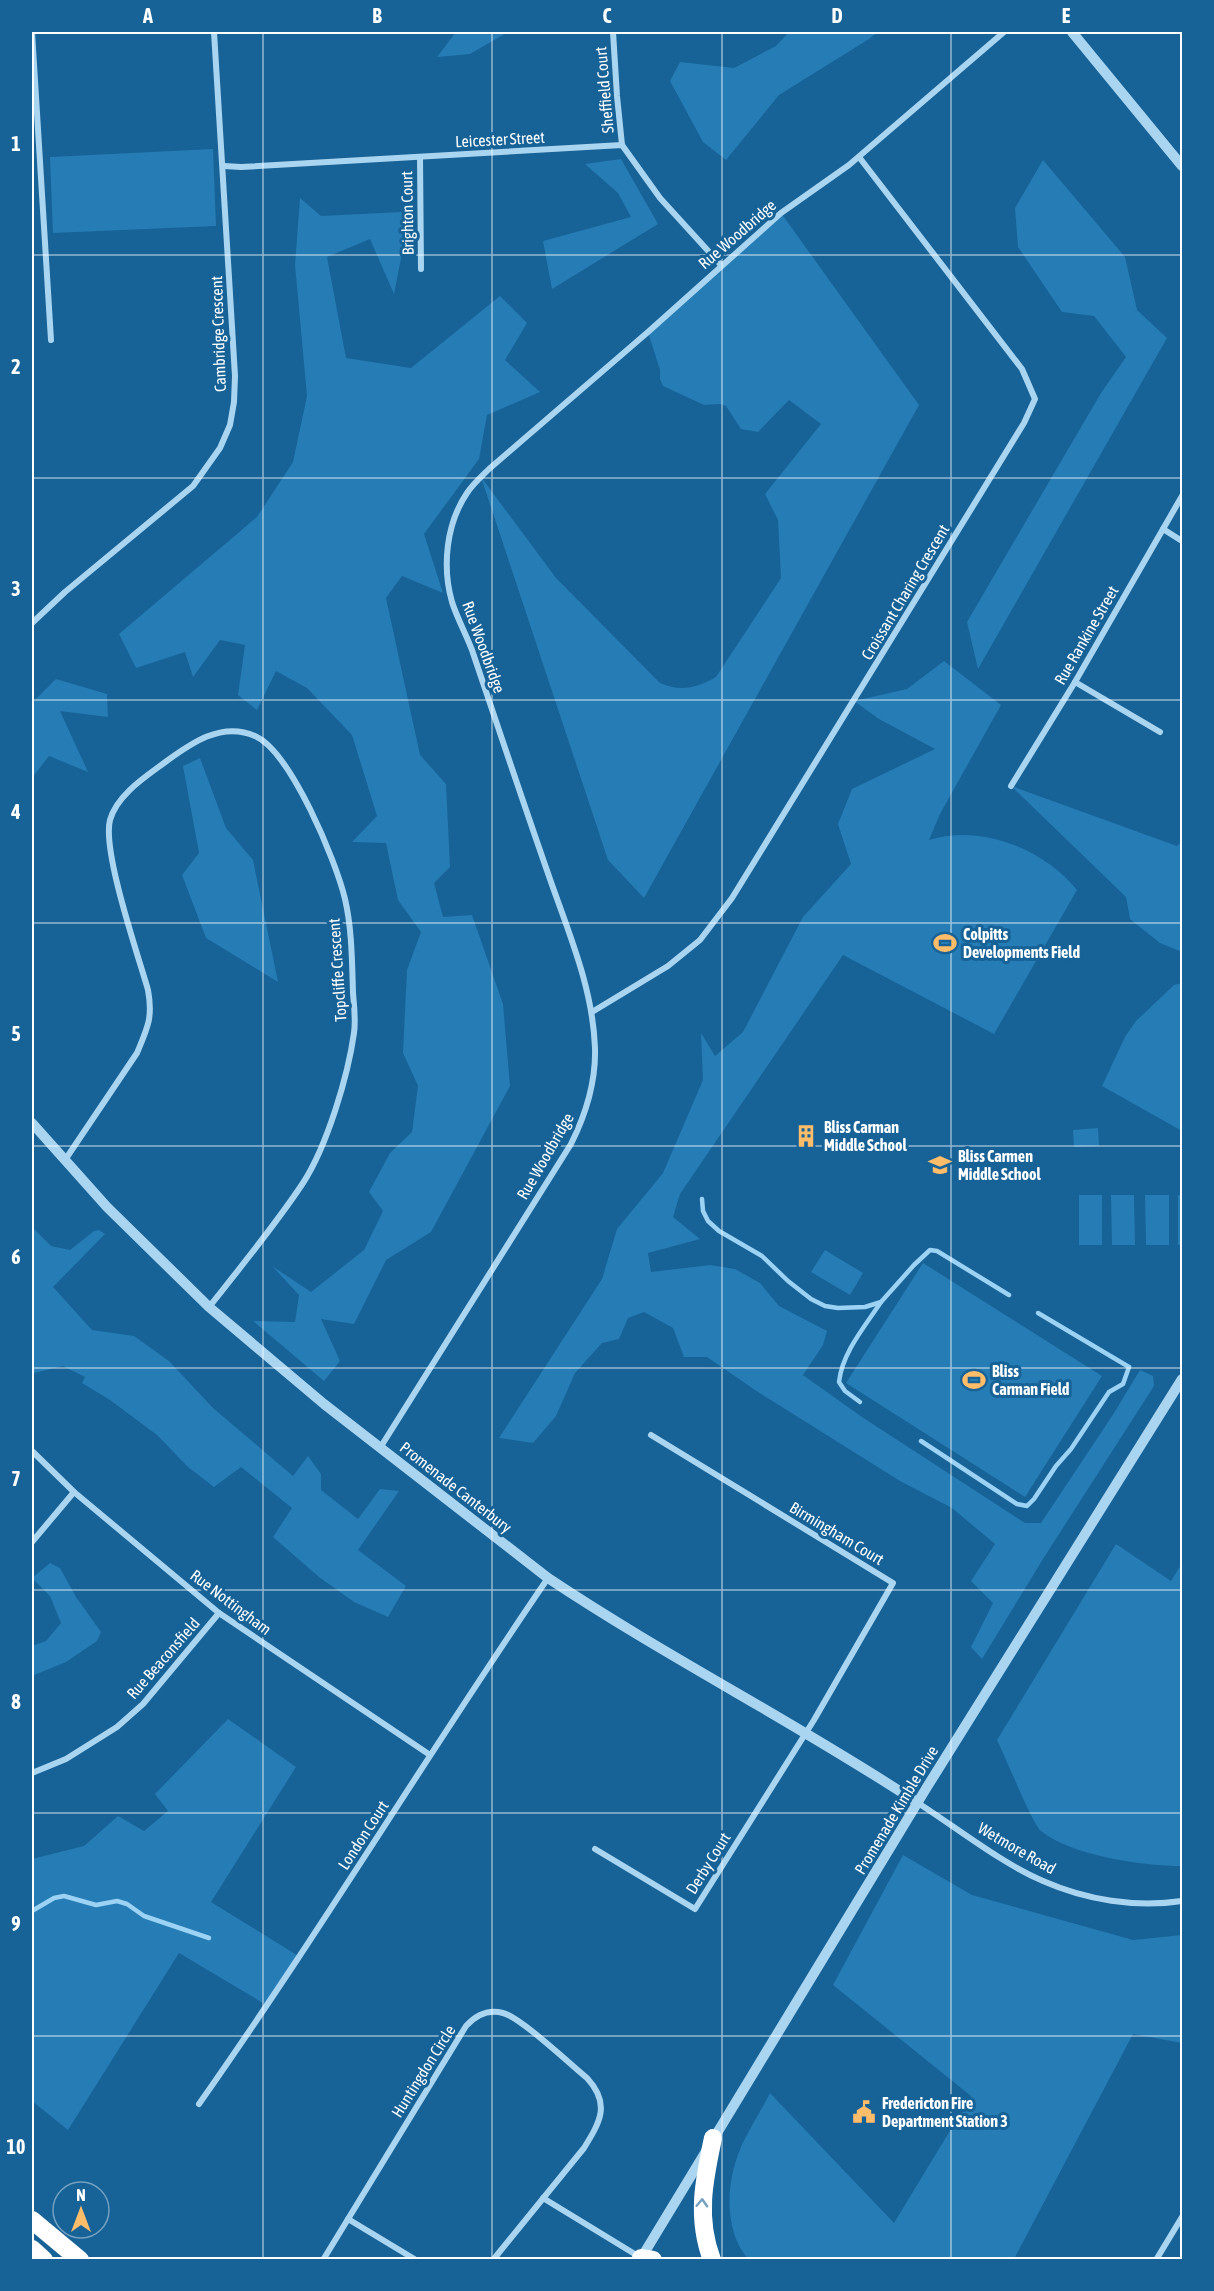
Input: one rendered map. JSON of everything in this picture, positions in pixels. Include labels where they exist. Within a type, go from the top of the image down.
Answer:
[{"type":"highway","points":[[712,2259],[706,2244],[702,2215],[703,2186],[713,2138]]},
{"type":"highway","points":[[32,2220],[80,2259]]},
{"type":"highway","points":[[32,2249],[44,2259]]},
{"type":"street","points":[[32,32],[51,340]]},
{"type":"street","name":"Cambridge Crescent","points":[[32,623],[65,592],[193,486],[219,448],[230,425],[236,376],[214,32]]},
{"type":"street","name":"Sheffield Court","points":[[613,32],[622,145]]},
{"type":"street","name":"Rue Woodbridge","points":[[380,1448],[571,1144],[582,1121],[592,1088],[595,1050],[592,1012],[578,956],[472,650],[452,602],[447,575],[447,550],[453,521],[467,493],[489,469],[648,332],[781,213],[859,157],[1004,32]]},
{"type":"street","points":[[1072,32],[1182,166]]},
{"type":"street","points":[[622,145],[660,198],[721,265]]},
{"type":"street","name":"Leicester Street","points":[[224,166],[241,167],[622,145]]},
{"type":"street","name":"Brighton Court","points":[[420,157],[421,269]]},
{"type":"street","name":"Croissant Charing Crescent","points":[[592,1012],[668,966],[700,940],[732,898],[1018,433],[1035,399],[1022,369],[859,157]]},
{"type":"street","name":"Rue Rankine Street","points":[[1011,786],[1075,682],[1182,496]]},
{"type":"street","points":[[1163,529],[1182,541]]},
{"type":"street","points":[[1075,682],[1160,732]]},
{"type":"street","name":"Topcliffe Crescent","points":[[65,1160],[137,1053],[152,1011],[109,848],[110,820],[120,802],[138,783],[204,736],[228,730],[255,736],[274,750],[301,792],[319,826],[345,898],[351,945],[355,1031],[336,1106],[304,1182],[209,1307]]},
{"type":"street","name":"Promenade Canterbury","points":[[32,1123],[107,1207],[209,1307],[324,1404],[548,1578],[586,1603],[805,1732],[918,1803]]},
{"type":"street","name":"Promenade Kimble Drive","points":[[644,2259],[713,2138],[1182,1379]]},
{"type":"street","name":"Birmingham Court","points":[[651,1436],[893,1583],[805,1732]]},
{"type":"street","name":"Rue Nottingham","points":[[32,1451],[74,1491],[219,1613],[430,1755]]},
{"type":"street","points":[[32,1542],[74,1491]]},
{"type":"street","name":"London Court","points":[[199,2104],[275,1996],[430,1755],[548,1578]]},
{"type":"street","name":"Rue Beaconsfield","points":[[32,1773],[66,1759],[92,1744],[126,1719],[143,1704],[219,1613]]},
{"type":"street","name":"Derby Court","points":[[595,1849],[695,1908],[805,1732]]},
{"type":"street","name":"Wetmore Road","points":[[918,1803],[1008,1862],[1042,1881],[1084,1895],[1123,1902],[1163,1904],[1182,1900]]},
{"type":"street","name":"Huntingdon Circle","points":[[323,2259],[466,2026],[482,2014],[492,2012],[513,2016],[587,2078],[597,2088],[601,2101],[601,2115],[584,2148],[493,2259]]},
{"type":"street","points":[[543,2198],[644,2259]]},
{"type":"street","points":[[1156,2259],[1182,2217]]},
{"type":"street","points":[[348,2219],[416,2259]]},
{"type":"shaded area","points":[[456,32],[508,32],[470,54],[437,57]]},
{"type":"shaded area","points":[[789,32],[878,32],[779,95],[726,160],[703,142],[670,81],[680,62],[734,68],[776,46]]},
{"type":"shaded area","points":[[213,149],[216,226],[53,233],[50,157]]},
{"type":"shaded area","points":[[621,159],[658,224],[552,289],[543,241],[631,217],[618,193],[585,164]]},
{"type":"shaded area","points":[[1043,160],[1125,257],[1137,310],[1167,338],[978,669],[967,622],[1101,393],[1126,357],[1094,316],[1062,312],[1018,247],[1015,208]]},
{"type":"shaded area","points":[[300,198],[321,216],[402,212],[404,243],[394,294],[370,239],[327,257],[346,358],[411,368],[500,296],[527,323],[505,360],[540,392],[487,415],[479,459],[424,534],[443,593],[402,576],[386,598],[420,755],[446,784],[450,867],[434,883],[443,917],[472,915],[503,1004],[510,1086],[431,1232],[386,1260],[354,1324],[321,1319],[340,1361],[324,1381],[253,1321],[295,1322],[299,1295],[272,1266],[311,1292],[364,1250],[383,1211],[369,1192],[390,1153],[412,1132],[418,1086],[403,1053],[407,970],[421,932],[398,900],[386,843],[352,842],[377,816],[352,735],[307,688],[276,671],[257,710],[238,695],[245,645],[220,640],[193,677],[185,652],[136,668],[119,634],[257,517],[293,462],[307,396],[295,265]]},
{"type":"shaded area","points":[[781,213],[919,405],[644,898],[608,860],[481,477],[556,578],[660,683],[689,688],[716,677],[781,578],[778,520],[765,494],[821,424],[789,400],[758,432],[741,429],[726,406],[704,405],[663,386],[648,332]]},
{"type":"shaded area","points":[[944,661],[1001,705],[940,814],[929,840],[969,835],[1009,843],[1047,862],[1077,890],[994,1034],[843,955],[680,1194],[673,1217],[700,1239],[648,1253],[651,1272],[710,1265],[735,1269],[760,1283],[779,1306],[827,1331],[823,1345],[803,1375],[862,1417],[1025,1523],[1041,1523],[1140,1370],[1153,1376],[1154,1386],[982,1659],[971,1647],[993,1603],[971,1581],[995,1544],[952,1508],[900,1481],[755,1390],[707,1357],[684,1357],[673,1328],[644,1312],[628,1318],[619,1339],[602,1343],[575,1373],[556,1416],[533,1443],[499,1438],[602,1279],[617,1229],[663,1173],[703,1080],[701,1033],[715,1056],[743,1032],[803,917],[851,864],[838,824],[852,789],[935,749],[879,719],[854,701],[907,689]]},
{"type":"shaded area","points":[[56,679],[107,694],[108,717],[60,711],[88,772],[49,756],[32,778],[32,703]]},
{"type":"shaded area","points":[[200,758],[226,828],[253,860],[278,982],[206,938],[182,875],[199,853],[183,766]]},
{"type":"shaded area","points":[[1011,786],[1177,846],[1182,841],[1182,952],[1160,943],[1130,919],[1126,897]]},
{"type":"shaded area","points":[[1182,983],[1182,1131],[1102,1086],[1125,1037],[1136,1021],[1174,985]]},
{"type":"shaded area","points":[[1098,1128],[1099,1146],[1074,1147],[1073,1130]]},
{"type":"shaded area","points":[[1079,1195],[1102,1195],[1102,1245],[1079,1245]]},
{"type":"shaded area","points":[[1111,1195],[1134,1195],[1135,1245],[1112,1245]]},
{"type":"shaded area","points":[[1145,1195],[1169,1195],[1169,1245],[1146,1245]]},
{"type":"shaded area","points":[[1178,1195],[1182,1195],[1182,1245],[1178,1245]]},
{"type":"shaded area","points":[[32,1227],[51,1246],[70,1250],[94,1231],[99,1230],[105,1234],[53,1287],[92,1330],[134,1336],[169,1361],[213,1408],[293,1476],[308,1456],[321,1474],[321,1490],[358,1519],[380,1489],[399,1491],[358,1550],[406,1586],[388,1617],[354,1602],[319,1577],[273,1537],[292,1508],[241,1467],[214,1487],[188,1467],[157,1435],[110,1400],[82,1383],[85,1377],[63,1366],[34,1373]]},
{"type":"shaded area","points":[[825,1250],[863,1273],[850,1295],[811,1272]]},
{"type":"shaded area","name":"Bliss Carman Field","points":[[923,1263],[1102,1376],[1025,1497],[846,1383]]},
{"type":"shaded area","points":[[1116,1544],[1171,1581],[1182,1563],[1182,1866],[1128,1862],[1108,1858],[1054,1840],[1037,1826],[997,1740]]},
{"type":"shaded area","points":[[50,1563],[60,1568],[76,1597],[101,1632],[97,1641],[66,1662],[32,1676],[32,1646],[46,1641],[61,1623],[50,1596],[32,1578]]},
{"type":"shaded area","points":[[228,1719],[296,1767],[211,1902],[300,1957],[268,2006],[179,1953],[68,2130],[32,2101],[32,1859],[84,1846],[118,1816],[144,1831],[168,1811],[155,1794]]},
{"type":"shaded area","points":[[903,1855],[972,1895],[1133,1940],[1182,1935],[1182,2043],[1133,2034],[1014,2259],[748,2259],[740,2248],[731,2222],[730,2193],[735,2165],[742,2145],[770,2093],[894,2223],[971,2096],[833,1985]]},
{"type":"waterway","points":[[702,1199],[703,1211],[708,1221],[719,1231],[762,1256],[788,1281],[811,1299],[825,1306],[865,1307],[881,1302],[930,1250],[937,1251],[1009,1295]]},
{"type":"waterway","points":[[860,1402],[845,1391],[839,1382],[841,1371],[849,1350],[881,1302]]},
{"type":"waterway","points":[[1038,1313],[1129,1367]]},
{"type":"waterway","points":[[921,1441],[1017,1504],[1027,1506],[1071,1449],[1109,1392],[1123,1384],[1129,1367]]},
{"type":"waterway","points":[[32,1911],[54,1898],[64,1896],[96,1905],[117,1901],[127,1904],[144,1916],[209,1938]]},
{"type":"place","name":"Colpitts Developments Field","points":[[945,943]]},
{"type":"place","name":"Bliss Carman Middle School","points":[[806,1136]]},
{"type":"place","name":"Bliss Carmen Middle School","points":[[940,1165]]},
{"type":"place","name":"Bliss Carman Field","points":[[974,1380]]},
{"type":"place","name":"Fredericton Fire Department Station 3","points":[[864,2112]]}]
